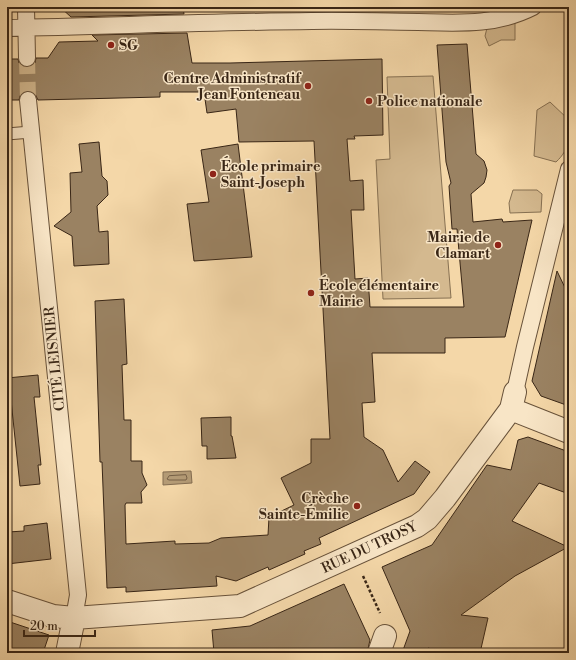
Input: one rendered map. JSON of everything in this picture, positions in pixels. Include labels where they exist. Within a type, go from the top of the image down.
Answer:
[{"type":"street","points":[[26,7],[27,58]]},
{"type":"street","points":[[7,28],[314,20],[466,23],[498,20],[520,14],[533,7]]},
{"type":"street","name":"CITÉ LEISNIER","points":[[28,100],[78,595],[74,618]]},
{"type":"street","name":"RUE DU TROSY","points":[[7,601],[53,616],[74,618],[240,606],[417,526],[427,518],[445,498],[513,401],[524,347],[569,169]]},
{"type":"street","points":[[513,401],[569,432]]},
{"type":"street","points":[[67,653],[74,618]]},
{"type":"lane","points":[[7,134],[31,132]]},
{"type":"path","points":[[361,572],[382,635]]},
{"type":"shaded area","points":[[515,21],[515,40],[501,40],[489,46],[485,36],[487,28]]},
{"type":"shaded area","points":[[433,76],[451,298],[383,299],[376,160],[390,159],[387,77]]},
{"type":"shaded area","points":[[550,102],[569,120],[568,143],[561,157],[556,162],[534,156],[537,110]]},
{"type":"shaded area","points":[[513,190],[537,190],[542,194],[541,212],[510,213],[509,203]]},
{"type":"water","points":[[191,471],[192,483],[163,485],[163,472]]},
{"type":"building","points":[[60,7],[183,7],[184,14],[71,17]]},
{"type":"building","points":[[187,33],[192,63],[382,59],[383,135],[354,136],[355,139],[347,139],[350,181],[363,180],[364,210],[351,210],[355,279],[368,278],[370,307],[464,307],[457,229],[452,229],[449,186],[451,183],[446,162],[437,45],[467,44],[476,154],[484,161],[487,170],[484,183],[471,194],[473,222],[502,219],[503,222],[532,220],[505,337],[445,338],[445,353],[372,353],[375,402],[362,403],[364,437],[383,450],[398,482],[415,461],[430,472],[414,494],[319,538],[321,544],[304,551],[305,554],[269,570],[268,567],[236,581],[216,576],[217,586],[126,592],[126,587],[107,588],[102,462],[100,462],[95,301],[124,299],[127,364],[122,365],[124,420],[131,420],[131,461],[142,461],[142,473],[147,485],[141,492],[142,503],[126,503],[125,505],[126,544],[175,541],[175,544],[209,543],[221,538],[268,535],[269,517],[294,505],[281,478],[311,463],[311,439],[330,439],[314,141],[239,142],[236,109],[207,113],[204,92],[160,92],[160,97],[38,100],[32,91],[27,91],[22,93],[19,100],[7,100],[7,59],[18,59],[22,66],[32,66],[35,63],[36,58],[48,58],[59,42],[98,41],[92,35]]},
{"type":"building","points":[[99,142],[102,176],[107,181],[108,195],[97,206],[99,232],[108,231],[109,264],[74,266],[72,236],[54,226],[71,212],[70,173],[82,172],[79,144]]},
{"type":"building","points":[[238,144],[252,257],[194,261],[187,204],[209,202],[201,150]]},
{"type":"building","points":[[557,271],[569,296],[569,406],[541,396],[532,381]]},
{"type":"building","points":[[38,375],[40,397],[34,397],[41,465],[38,465],[40,484],[20,486],[11,400],[7,400],[7,378]]},
{"type":"building","points":[[231,417],[231,436],[236,458],[207,459],[207,446],[202,446],[201,418]]},
{"type":"building","points":[[528,437],[569,452],[569,494],[539,483],[512,521],[568,547],[515,576],[461,615],[488,618],[480,653],[447,653],[428,648],[427,653],[402,653],[410,631],[382,567],[432,545],[487,465],[511,470],[518,440]]},
{"type":"building","points":[[47,523],[51,559],[7,564],[8,532],[24,531],[24,526]]},
{"type":"building","points":[[344,584],[370,640],[367,653],[214,653],[212,630],[250,626]]},
{"type":"building","points":[[7,621],[49,635],[43,653],[7,653]]},
{"type":"tunnel","points":[[27,58],[28,100]]},
{"type":"place","name":"SG","points":[[111,45]]},
{"type":"place","name":"Centre Administratif Jean Fonteneau","points":[[308,86]]},
{"type":"place","name":"Police nationale","points":[[369,101]]},
{"type":"place","name":"École primaire Saint-Joseph","points":[[213,174]]},
{"type":"place","name":"Mairie de Clamart","points":[[498,245]]},
{"type":"place","name":"École élémentaire Mairie","points":[[311,293]]},
{"type":"place","name":"Crèche Sainte-Émilie","points":[[357,506]]}]
